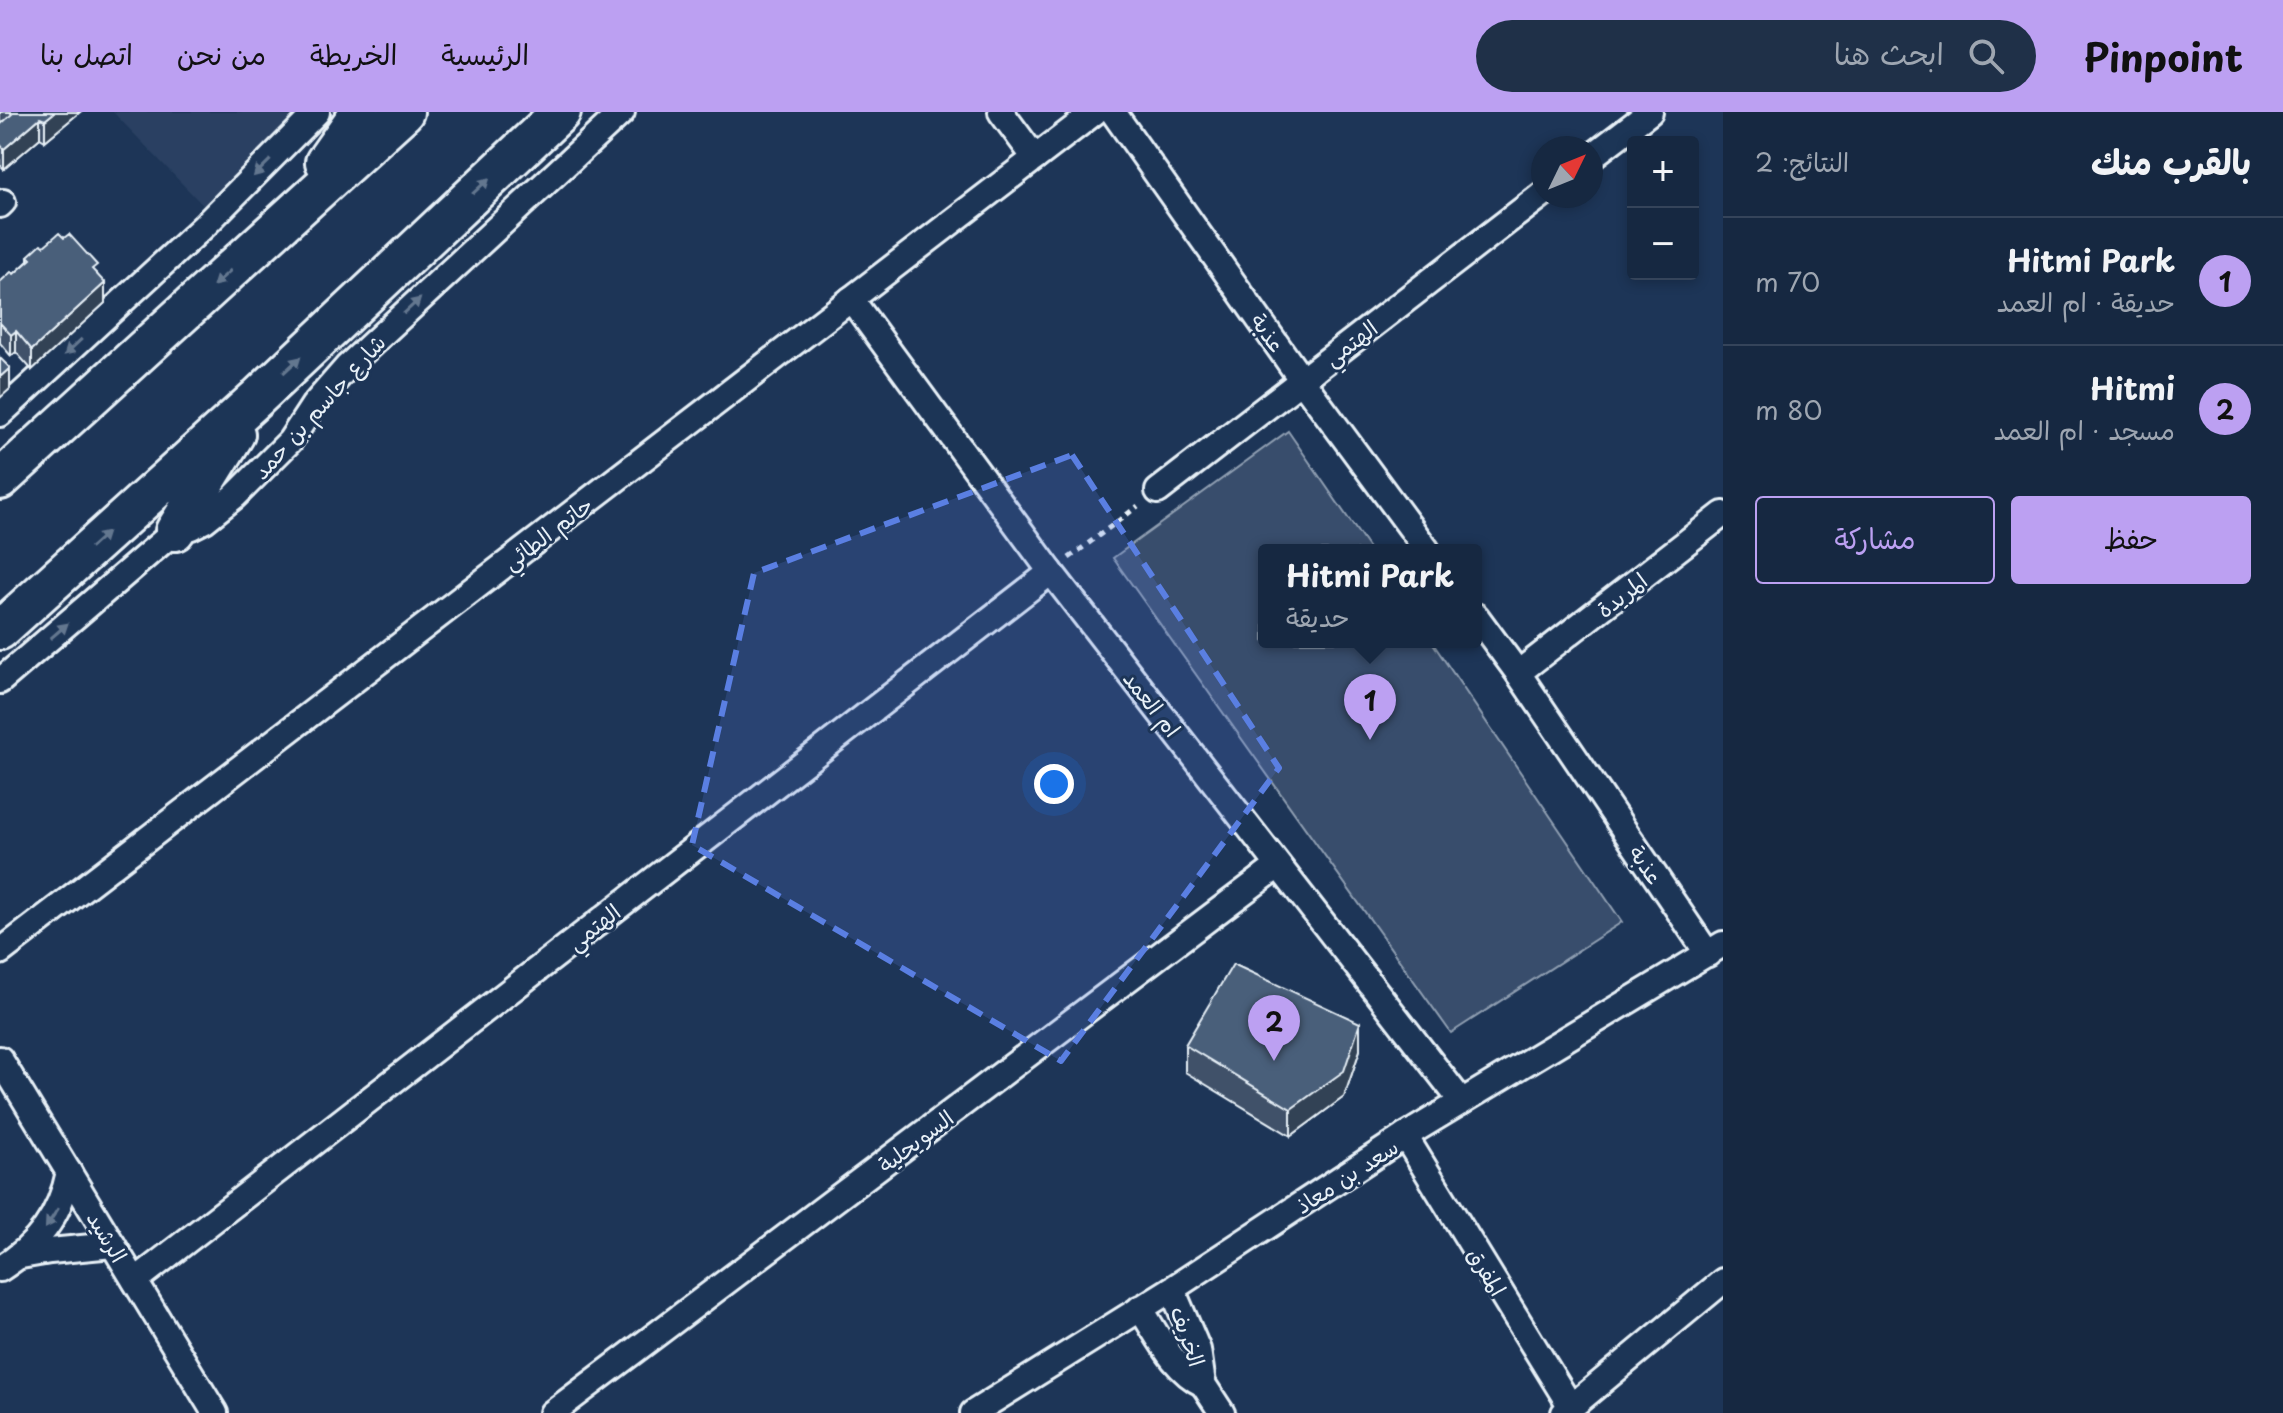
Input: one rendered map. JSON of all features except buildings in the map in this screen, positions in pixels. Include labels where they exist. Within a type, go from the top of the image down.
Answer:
[{"type":"main road","points":[[262,241],[341,142],[360,112]]},
{"type":"main road","points":[[0,480],[404,112]]},
{"type":"main road","name":"شارع جاسم بن حمد","points":[[0,630],[257,398],[561,112]]},
{"type":"main road","points":[[175,531],[257,398]]},
{"type":"street","points":[[0,414],[204,226],[317,112]]},
{"type":"street","name":"شارع جاسم بن حمد","points":[[0,681],[175,531],[205,520],[235,496],[290,441],[313,406],[348,366],[622,112]]},
{"type":"street","points":[[1001,112],[1035,158]]},
{"type":"street","name":"حاتم الطائي","points":[[0,952],[1095,112]]},
{"type":"street","name":"عذبة","points":[[1113,112],[1301,379],[1423,544]]},
{"type":"street","points":[[1603,148],[1650,112]]},
{"type":"street","name":"الهتمي","points":[[1158,491],[1531,203]]},
{"type":"street","name":"ام العمد","points":[[851,299],[1051,572],[1462,1102]]},
{"type":"street","name":"المريدة","points":[[1518,673],[1723,514]]},
{"type":"street","name":"الهتمي","points":[[135,1281],[1051,572]]},
{"type":"street","name":"عذبة","points":[[1482,624],[1715,949]]},
{"type":"street","name":"السويحلية","points":[[552,1413],[1278,866]]},
{"type":"street","name":"سعد بن معاذ","points":[[973,1413],[1172,1289],[1405,1136],[1715,949]]},
{"type":"street","name":"الرشيد","points":[[0,1059],[215,1413]]},
{"type":"street","name":"المفرق","points":[[1405,1136],[1568,1410],[1723,1281]]},
{"type":"street","points":[[10,1262],[57,1214],[69,1172]]},
{"type":"street","points":[[10,1262],[50,1251],[113,1245]]},
{"type":"street","name":"الخريف","points":[[1172,1289],[1198,1350],[1203,1384],[1222,1413]]},
{"type":"street","name":"الخريف","points":[[1140,1308],[1177,1364],[1203,1384]]},
{"type":"path","points":[[1051,572],[1158,491]]},
{"type":"highlighted area","points":[[1072,455],[1279,768],[1061,1061],[692,845],[754,573]]},
{"type":"shaded area","points":[[113,112],[333,112],[221,224]]},
{"type":"shaded area","points":[[1288,431],[1366,544],[1258,544],[1258,648],[1436,648],[1622,922],[1451,1033],[1113,558]]},
{"type":"place","name":"Hitmi Park","points":[[1370,740]]},
{"type":"place","name":"Hitmi","points":[[1274,1061]]}]
